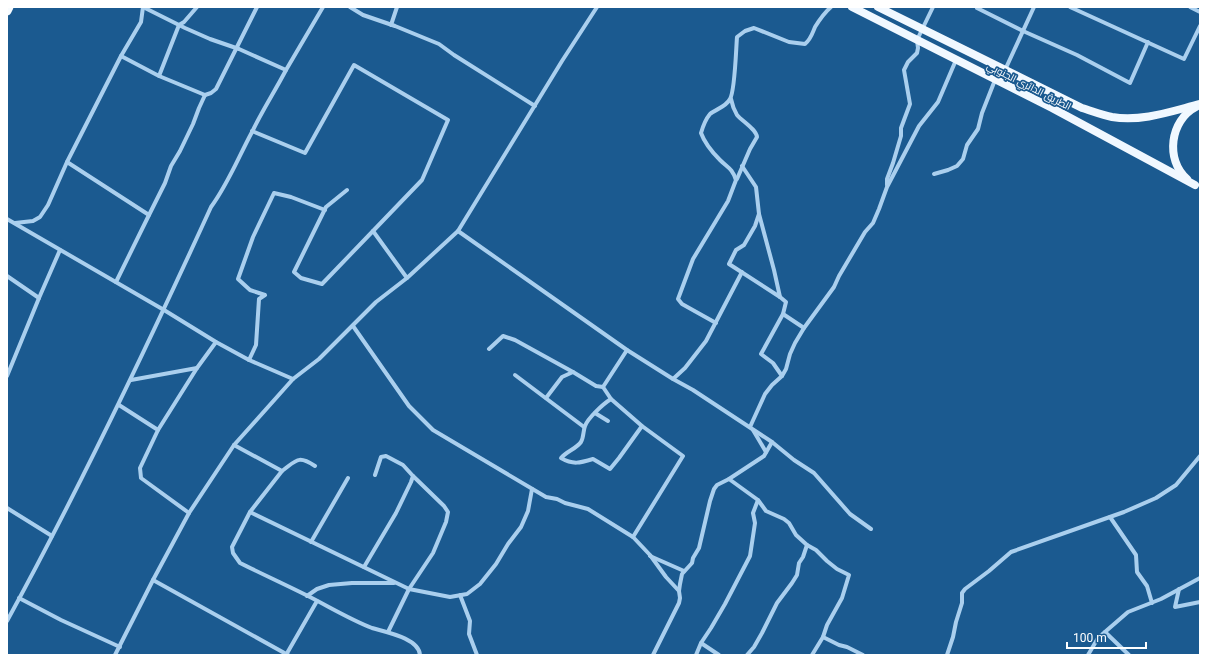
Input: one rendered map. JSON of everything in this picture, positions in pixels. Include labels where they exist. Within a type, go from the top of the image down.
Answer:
[{"type":"highway","points":[[7,11],[9,7]]},
{"type":"main road","name":"الطريق الدائري الجنوبي","points":[[852,7],[1052,108],[1197,186]]},
{"type":"main road","name":"الطريق الدائري الجنوبي","points":[[884,8],[1082,108],[1112,117],[1134,118],[1164,113],[1200,104]]},
{"type":"main road","points":[[1197,186],[1183,176],[1176,163],[1173,148],[1174,133],[1181,120],[1191,109],[1200,104]]},
{"type":"street","points":[[14,223],[32,222],[40,217],[48,205],[67,162],[121,56],[141,22],[143,7],[178,25],[286,70]]},
{"type":"street","points":[[159,76],[178,25],[184,22],[197,7]]},
{"type":"street","points":[[121,56],[159,76],[205,94],[210,93],[216,89],[257,7]]},
{"type":"street","points":[[7,621],[131,380],[211,207],[230,176],[252,131],[286,70],[324,7]]},
{"type":"street","points":[[350,7],[363,15],[439,44],[535,106]]},
{"type":"street","points":[[390,25],[397,7]]},
{"type":"street","points":[[115,655],[189,513],[234,444],[293,379],[320,359],[376,302],[407,278],[458,231],[562,61],[598,7]]},
{"type":"street","points":[[736,180],[733,171],[704,142],[701,133],[704,123],[711,114],[730,99],[733,86],[737,38],[745,31],[754,28],[789,42],[805,44],[811,39],[814,29],[824,13],[831,7]]},
{"type":"street","points":[[887,187],[887,179],[901,136],[901,128],[910,104],[904,70],[908,62],[917,53],[918,40],[933,7]]},
{"type":"street","points":[[978,7],[1023,31],[1077,55],[1130,83],[1148,42]]},
{"type":"street","points":[[1005,70],[1034,7]]},
{"type":"street","points":[[1070,7],[1184,59],[1200,26]]},
{"type":"street","points":[[1190,7],[1200,12]]},
{"type":"street","points":[[750,427],[765,394],[782,376],[786,369],[794,343],[834,287],[865,232],[873,223],[887,187],[919,126],[938,102],[956,60]]},
{"type":"street","points":[[252,131],[305,153],[354,65],[448,120],[422,180],[322,284],[301,278],[294,272],[326,206],[347,190]]},
{"type":"street","points":[[934,174],[957,166],[963,159],[967,145],[978,129],[982,113],[995,80]]},
{"type":"street","points":[[116,282],[165,183],[171,166],[193,124],[205,94]]},
{"type":"street","points":[[716,323],[682,304],[678,299],[693,259],[728,201],[742,166],[758,137],[756,132],[736,113],[730,99]]},
{"type":"street","points":[[67,162],[149,216]]},
{"type":"street","points":[[742,166],[756,187],[759,214],[780,297]]},
{"type":"street","points":[[249,360],[256,345],[259,299],[265,295],[250,290],[238,279],[253,237],[274,193],[325,210]]},
{"type":"street","points":[[759,214],[755,226],[744,245],[736,250],[729,264],[786,302],[782,314],[761,354],[773,363],[782,376]]},
{"type":"street","points":[[7,219],[164,310],[216,342],[249,360],[293,379]]},
{"type":"street","points":[[373,231],[407,278]]},
{"type":"street","points":[[458,231],[627,350],[673,379],[694,390],[772,442],[794,460],[814,473],[850,514],[872,529]]},
{"type":"street","points":[[7,376],[60,250]]},
{"type":"street","points":[[673,379],[685,368],[706,341],[742,272]]},
{"type":"street","points":[[7,276],[39,298]]},
{"type":"street","points":[[782,314],[804,328]]},
{"type":"street","points":[[353,326],[410,406],[433,430],[546,497],[588,509],[633,538],[650,555],[666,577],[679,591]]},
{"type":"street","points":[[489,349],[503,336],[514,340],[574,372],[596,386],[603,387],[611,399],[642,426],[683,456],[633,538]]},
{"type":"street","points":[[189,513],[141,478],[140,468],[158,430],[197,368],[216,342]]},
{"type":"street","points":[[603,387],[627,350]]},
{"type":"street","points":[[131,380],[197,368]]},
{"type":"street","points":[[546,398],[562,377],[574,372]]},
{"type":"street","points":[[515,375],[584,427]]},
{"type":"street","points":[[611,399],[600,407],[584,427],[581,442],[561,458],[569,462],[579,463],[593,459],[610,469],[642,426]]},
{"type":"street","points":[[119,404],[158,430]]},
{"type":"street","points":[[596,413],[608,422]]},
{"type":"street","points":[[750,427],[766,452]]},
{"type":"street","points":[[653,655],[679,603],[679,591],[682,574],[692,563],[693,558],[699,548],[714,489],[719,483],[730,479],[764,456],[772,442]]},
{"type":"street","points":[[234,444],[282,471]]},
{"type":"street","points":[[375,476],[381,457],[386,456],[403,465],[444,506],[448,512],[446,522],[433,553],[409,589],[388,632]]},
{"type":"street","points":[[947,655],[962,603],[962,593],[1011,552],[1110,517],[1156,498],[1176,485],[1200,456]]},
{"type":"street","points":[[316,466],[307,460],[302,459],[282,471],[250,512],[232,547],[232,553],[240,563],[318,601],[346,617],[409,641],[417,646],[420,651],[420,655]]},
{"type":"street","points":[[364,567],[396,513],[413,476]]},
{"type":"street","points":[[311,542],[348,478]]},
{"type":"street","points":[[730,479],[758,500],[766,511],[784,519],[789,523],[796,535],[807,545],[816,550],[827,562],[849,575],[842,598],[827,625],[823,637],[812,655]]},
{"type":"street","points":[[250,512],[409,589],[450,597],[467,594],[480,584],[496,564],[508,544],[521,527],[528,511],[532,489]]},
{"type":"street","points":[[696,655],[701,643],[715,622],[750,556],[755,523],[753,513],[758,500]]},
{"type":"street","points":[[7,508],[52,536]]},
{"type":"street","points":[[1110,517],[1136,555],[1137,572],[1147,586],[1152,603]]},
{"type":"street","points":[[747,655],[754,647],[766,627],[777,603],[794,579],[807,545]]},
{"type":"street","points":[[650,555],[684,571]]},
{"type":"street","points":[[1088,655],[1098,638],[1128,612],[1161,600],[1200,578]]},
{"type":"street","points":[[154,580],[287,655],[318,601]]},
{"type":"street","points":[[307,596],[317,589],[329,585],[395,583]]},
{"type":"street","points":[[1179,590],[1175,607],[1200,602]]},
{"type":"street","points":[[460,595],[470,621],[469,634],[477,655]]},
{"type":"street","points":[[19,598],[120,647]]},
{"type":"street","points":[[1105,632],[1128,655]]},
{"type":"street","points":[[823,637],[863,655]]},
{"type":"street","points":[[701,643],[719,655]]}]
